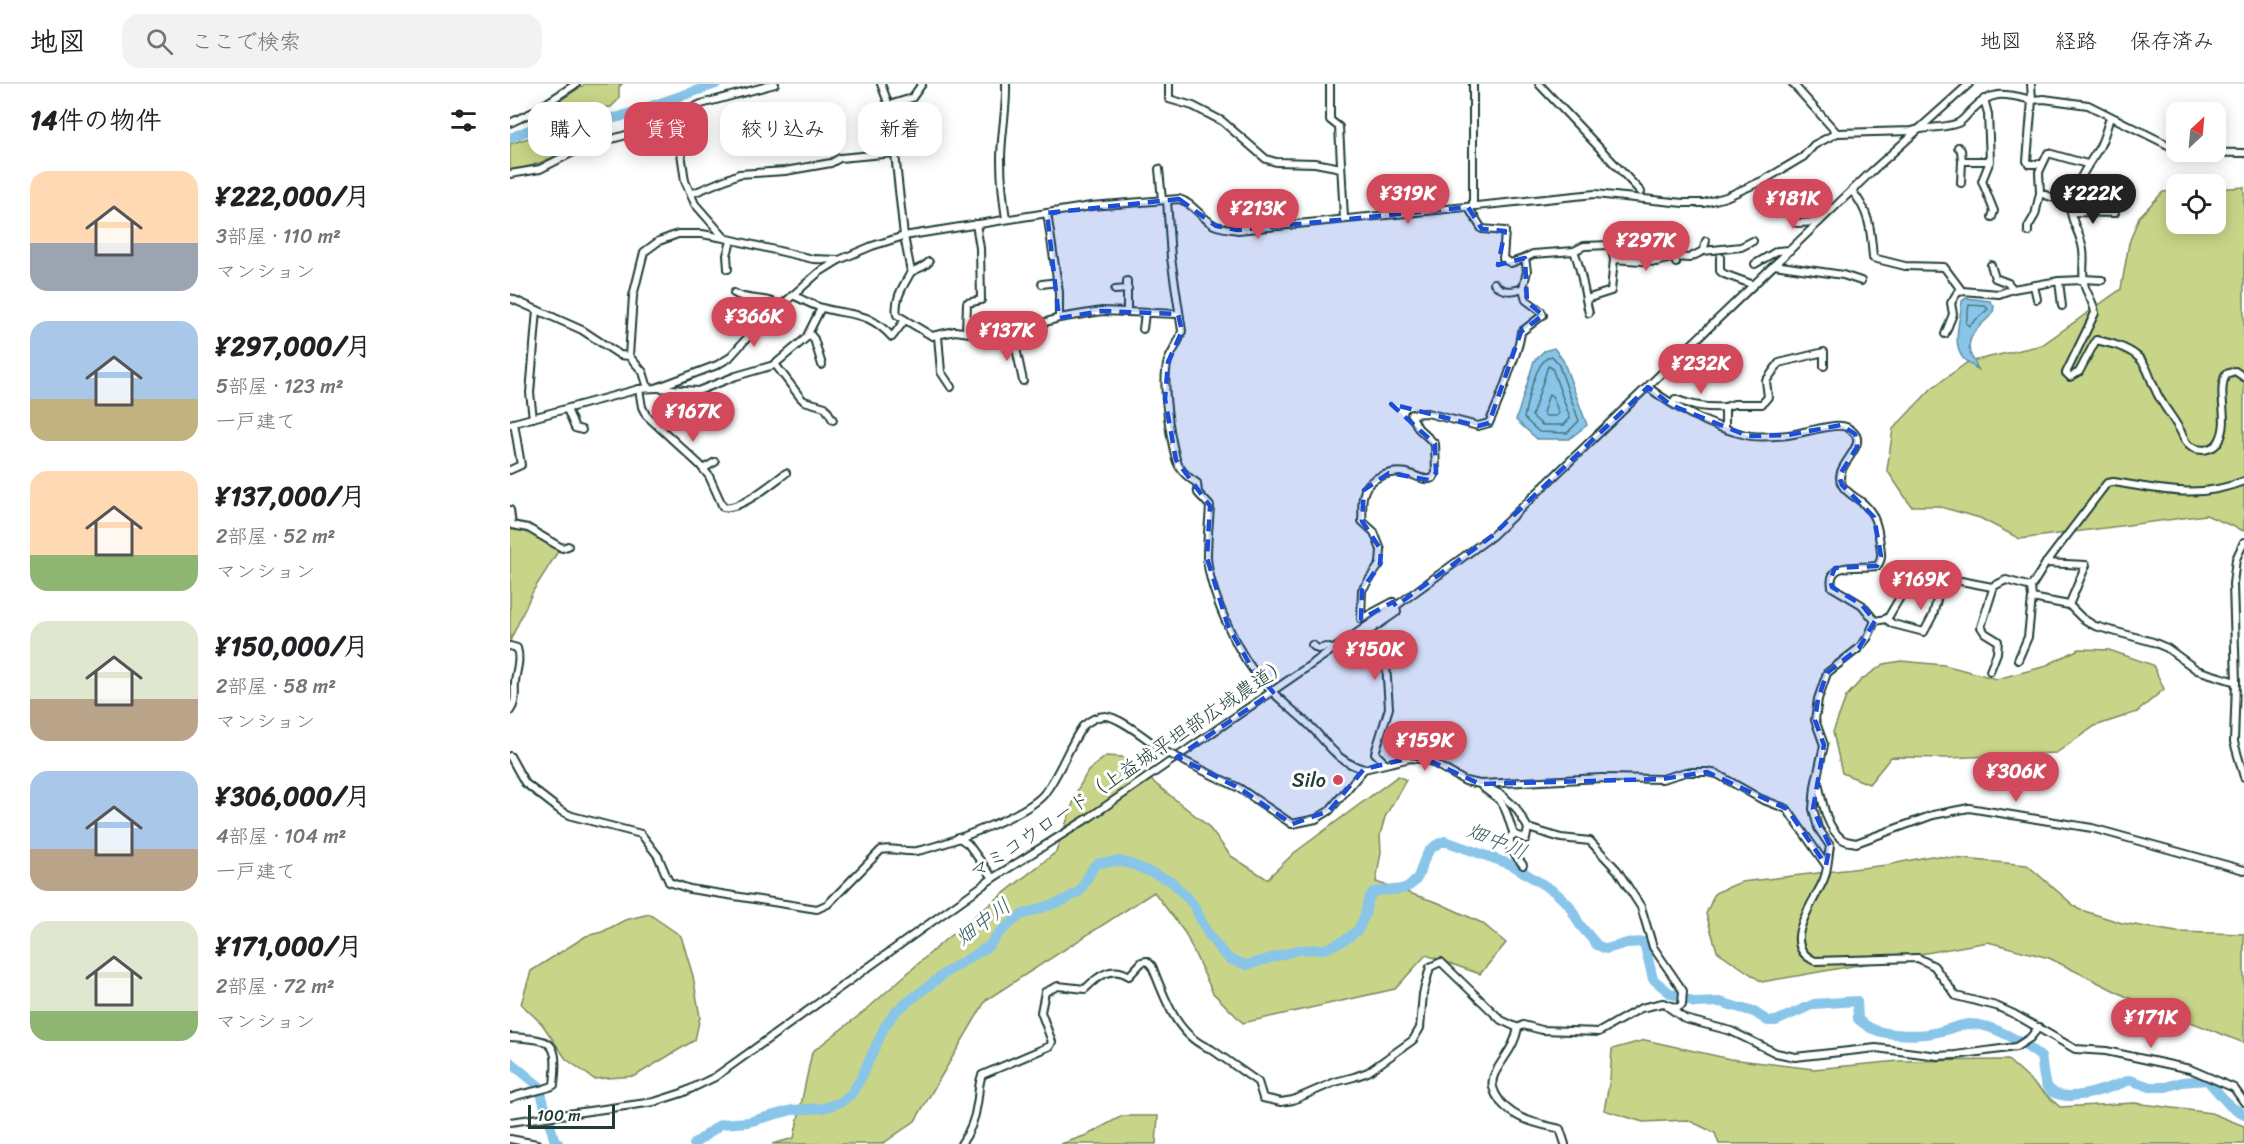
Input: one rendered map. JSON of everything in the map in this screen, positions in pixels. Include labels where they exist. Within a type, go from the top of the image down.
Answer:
[{"type":"street","points":[[510,123],[533,112],[576,84]]},
{"type":"street","points":[[708,102],[775,84]]},
{"type":"street","points":[[881,84],[887,102]]},
{"type":"street","points":[[898,102],[912,98],[922,84]]},
{"type":"street","points":[[1006,84],[1001,158],[1006,219]]},
{"type":"street","points":[[1169,84],[1168,99],[1193,106],[1222,121],[1266,159],[1276,162],[1315,163],[1341,168]]},
{"type":"street","points":[[1330,84],[1330,120],[1339,126],[1344,218]]},
{"type":"street","points":[[1473,84],[1471,207],[1482,229],[1506,228],[1503,259],[1511,263],[1533,254],[1574,251],[1584,246],[1612,243],[1614,259],[1611,291],[1586,299]]},
{"type":"street","points":[[1539,84],[1641,192]]},
{"type":"street","points":[[1792,84],[1837,133]]},
{"type":"street","name":"マミコウロード（上益城平坦部広域農道）","points":[[510,1122],[654,1102],[682,1094],[715,1077],[993,878],[1090,817],[1396,606],[1492,536],[1852,191],[1969,84]]},
{"type":"street","points":[[2031,84],[2032,100],[2027,161],[2029,164],[2041,164]]},
{"type":"street","points":[[656,388],[717,365],[729,358],[780,306],[818,273],[839,260],[904,236],[1006,219],[1091,206],[1183,200],[1216,226],[1238,230],[1595,194],[1704,203],[1726,197],[1764,180],[1803,157],[1814,145],[1837,133],[1912,131],[1960,122],[1989,96],[2007,94],[2032,100],[2044,99],[2088,105],[2166,144]]},
{"type":"street","points":[[1984,99],[1989,114],[1990,161],[1982,181],[1994,211],[1992,217]]},
{"type":"street","points":[[2110,117],[2100,146],[2087,164],[2085,173],[2071,199],[2072,221],[2083,249],[2083,279],[2095,313],[2066,373],[2070,377],[2079,372],[2096,340],[2113,344],[2138,357],[2185,441],[2190,447],[2200,450],[2209,449],[2218,444],[2223,434],[2225,423],[2223,381],[2226,374],[2235,371],[2244,377]]},
{"type":"street","points":[[510,174],[540,169],[583,147],[624,136]]},
{"type":"street","points":[[1958,147],[1961,150],[1962,161],[1961,183]]},
{"type":"street","points":[[2028,232],[2040,193],[2039,171],[2048,153],[2087,164]]},
{"type":"street","points":[[2226,153],[2244,153]]},
{"type":"street","points":[[681,156],[685,181],[695,204],[724,238]]},
{"type":"street","points":[[691,194],[739,174],[785,171],[831,163],[840,158],[862,156]]},
{"type":"street","points":[[894,156],[904,236],[911,272]]},
{"type":"street","points":[[1962,161],[1990,161]]},
{"type":"street","points":[[1159,169],[1182,332],[1180,341],[1168,362],[1165,399],[1176,460],[1184,475],[1197,483],[1198,494],[1210,506],[1208,558],[1219,603],[1228,627],[1252,670],[1272,692],[1311,727],[1336,756],[1350,765],[1364,769],[1411,758],[1428,760],[1465,781],[1480,784],[1602,778],[1662,779],[1694,771],[1717,774],[1761,799],[1787,809],[1826,865]]},
{"type":"street","points":[[1852,191],[1863,204],[1871,233],[1873,258],[1905,267],[1944,267],[1962,291]]},
{"type":"street","points":[[2040,193],[2051,197],[2071,199]]},
{"type":"street","points":[[2071,212],[2115,213]]},
{"type":"street","points":[[1047,213],[1058,282],[1059,318]]},
{"type":"street","points":[[1797,223],[1820,222]]},
{"type":"street","points":[[966,332],[968,303],[981,300],[980,248],[976,224]]},
{"type":"street","points":[[629,356],[633,296],[644,252],[659,241],[678,234],[724,238],[813,259],[839,260]]},
{"type":"street","points":[[728,269],[727,255],[731,241]]},
{"type":"street","points":[[1703,251],[1706,241]]},
{"type":"street","points":[[1614,259],[1676,260],[1689,258],[1703,251],[1741,248],[1753,241]]},
{"type":"street","points":[[1755,264],[1777,251],[1790,250]]},
{"type":"street","points":[[1574,251],[1580,265],[1581,282],[1589,313]]},
{"type":"street","points":[[1720,257],[1720,271],[1754,285]]},
{"type":"street","points":[[1312,645],[1318,650],[1326,647],[1338,651],[1397,612],[1393,602],[1361,620],[1362,590],[1380,564],[1381,550],[1374,532],[1362,521],[1364,490],[1373,480],[1389,473],[1407,473],[1424,479],[1433,478],[1436,472],[1435,444],[1418,428],[1411,414],[1427,413],[1478,426],[1489,423],[1520,346],[1521,332],[1543,315],[1526,300],[1523,288],[1527,271],[1525,258]]},
{"type":"street","points":[[929,262],[911,272],[902,287],[896,311],[897,315],[927,335],[938,336],[955,331],[1014,339],[1023,336],[1033,326],[1059,318],[1102,311],[1178,314]]},
{"type":"street","points":[[1774,265],[1843,275],[1861,281]]},
{"type":"street","points":[[1991,265],[1995,278],[2007,283],[2013,289]]},
{"type":"street","points":[[1945,334],[1953,314],[1950,307],[1957,292],[1999,294],[2013,289],[2059,281],[2102,280]]},
{"type":"street","points":[[1127,281],[1127,312]]},
{"type":"street","points":[[2059,281],[2062,306]]},
{"type":"street","points":[[1042,284],[1058,282]]},
{"type":"street","points":[[1494,283],[1504,291],[1523,288]]},
{"type":"street","points":[[2034,286],[2037,298]]},
{"type":"street","points":[[1115,290],[1128,289]]},
{"type":"street","points":[[734,293],[740,297],[764,299],[780,306]]},
{"type":"street","points":[[793,295],[821,308],[872,319],[892,337],[905,320]]},
{"type":"street","points":[[510,298],[582,330],[620,355],[629,356],[643,372],[648,388]]},
{"type":"street","points":[[510,470],[521,465],[512,424],[639,389],[698,391],[775,364],[800,344],[809,333],[821,308]]},
{"type":"street","points":[[533,418],[530,393],[537,310]]},
{"type":"street","points":[[1143,329],[1144,313]]},
{"type":"street","points":[[809,333],[814,339],[822,365]]},
{"type":"street","points":[[938,336],[941,372],[951,387]]},
{"type":"street","points":[[1014,339],[1023,381]]},
{"type":"street","points":[[1675,399],[1692,406],[1706,408],[1734,404],[1762,404],[1768,398],[1766,381],[1779,363],[1824,352],[1824,366]]},
{"type":"street","points":[[775,364],[800,397],[825,407],[833,420]]},
{"type":"street","points":[[1648,387],[1671,405],[1748,436],[1788,435],[1841,425],[1855,434],[1857,447],[1841,468],[1839,476],[1842,485],[1864,504],[1874,517],[1878,526],[1881,561],[1877,566],[1872,567],[1839,568],[1833,572],[1830,580],[1832,588],[1862,605],[1875,621]]},
{"type":"street","points":[[639,389],[646,415],[709,476],[722,506],[726,508],[740,504],[786,473]]},
{"type":"street","points":[[1725,407],[1725,428]]},
{"type":"street","points":[[567,409],[575,428],[582,430]]},
{"type":"street","points":[[703,469],[715,462]]},
{"type":"street","points":[[2018,660],[2028,637],[2031,587],[2046,562],[2106,483],[2113,482],[2170,492],[2196,493],[2228,488],[2244,481]]},
{"type":"street","points":[[510,510],[512,525],[528,528],[562,548],[568,546]]},
{"type":"street","points":[[2244,542],[2233,571],[2236,682],[2234,742],[2244,777]]},
{"type":"street","points":[[2046,562],[2086,565],[2069,605]]},
{"type":"street","points":[[1886,619],[1906,587],[1921,576],[1943,577],[1994,586],[2006,580],[2031,587]]},
{"type":"street","points":[[1875,621],[1886,619],[1893,624],[1924,632],[1933,615],[1943,577]]},
{"type":"street","points":[[1990,671],[1998,641],[1985,633],[1981,627],[1994,586]]},
{"type":"street","points":[[2032,598],[2069,605],[2082,618],[2095,626],[2153,642],[2167,648],[2197,670],[2236,682]]},
{"type":"street","points":[[1875,621],[1868,637],[1859,648],[1827,673],[1818,699],[1815,720],[1824,745],[1813,809],[1818,828],[1830,846],[1823,882],[1800,932],[1801,949],[1808,958],[1815,961],[1918,958],[1934,966],[1956,996],[1996,1006],[2039,1027],[2075,1049],[2106,1051],[2190,1070],[2234,1088],[2244,1102]]},
{"type":"street","points":[[1365,634],[1386,664],[1389,708],[1375,753],[1385,763]]},
{"type":"street","points":[[510,645],[516,648],[519,659],[515,678],[516,698],[510,711]]},
{"type":"street","points":[[510,756],[525,783],[561,811],[641,834],[658,856],[669,882],[713,893],[817,909],[828,904],[881,850],[888,848],[914,852],[1011,817],[1034,805],[1045,794],[1083,726],[1103,716],[1113,718],[1162,750],[1239,788],[1292,824],[1316,819],[1329,811],[1364,769]]},
{"type":"street","points":[[1817,779],[1832,828],[1843,840],[1856,843],[1934,815],[1969,808],[2092,828],[2244,870]]},
{"type":"street","points":[[1480,784],[1502,795],[1516,808],[1528,828],[1526,839],[1514,834],[1505,809],[1499,800],[1480,784]]},
{"type":"street","points":[[1528,828],[1561,838],[1590,841],[1617,870],[1641,907],[1653,947],[1683,991],[1684,1001],[1677,1008],[1663,1003],[1641,1008],[1599,1032],[1542,1030],[1523,1025],[1518,1028],[1515,1042],[1494,1076],[1492,1086],[1502,1105],[1511,1113],[1531,1122],[1560,1129],[1565,1144]]},
{"type":"street","points":[[1514,834],[1510,837],[1510,848],[1522,865]]},
{"type":"street","points":[[958,837],[968,844],[993,878]]},
{"type":"street","points":[[961,1144],[975,1116],[982,1075],[1050,1046],[1052,1042],[1041,1012],[1045,992],[1058,986],[1085,989],[1103,973],[1124,973],[1129,976],[1142,962],[1147,961],[1152,966],[1170,1011],[1180,1026],[1203,1046],[1211,1049],[1258,1082],[1263,1098],[1272,1100],[1293,1100],[1368,1071],[1413,1040],[1420,1028],[1420,1012],[1426,978],[1430,967],[1441,962],[1501,1020],[1518,1028]]},
{"type":"street","points":[[1663,1003],[1684,1019],[1731,1031],[1776,1053],[1795,1057],[1876,1048],[1938,1056],[1956,1055],[2016,1047],[2030,1038],[2039,1027]]},
{"type":"street","points":[[510,1037],[542,1040],[552,1047],[556,1055],[554,1085],[551,1088],[510,1098]]},
{"type":"street","points":[[510,1139],[537,1144]]},
{"type":"highlighted area","points":[[1179,199],[1216,226],[1238,230],[1468,207],[1482,229],[1505,231],[1498,265],[1525,258],[1527,302],[1543,315],[1521,332],[1489,423],[1478,426],[1391,404],[1435,444],[1436,473],[1429,480],[1389,473],[1364,490],[1362,521],[1381,550],[1380,564],[1362,590],[1361,619],[1393,602],[1396,606],[1492,536],[1648,387],[1671,405],[1748,436],[1788,435],[1841,425],[1855,434],[1857,447],[1839,476],[1842,485],[1874,517],[1881,556],[1877,566],[1835,568],[1830,580],[1832,587],[1862,605],[1875,621],[1859,648],[1827,673],[1818,699],[1815,720],[1824,745],[1813,809],[1830,846],[1826,865],[1787,809],[1707,772],[1662,779],[1480,784],[1428,760],[1411,758],[1364,769],[1329,811],[1292,824],[1239,788],[1177,757],[1273,692],[1253,670],[1228,626],[1207,558],[1210,506],[1176,460],[1165,399],[1168,362],[1182,331],[1178,314],[1102,311],[1059,318],[1047,213]]},
{"type":"green space","points":[[585,84],[622,84],[619,87],[619,99],[612,106],[612,102],[558,102]]},
{"type":"green space","points":[[528,138],[528,156],[555,156],[530,166],[510,170],[510,144]]},
{"type":"green space","points":[[2244,187],[2244,531],[2206,515],[2020,539],[1980,518],[1937,506],[1911,506],[1887,470],[1893,429],[1932,388],[1968,362],[2042,345],[2121,289],[2129,243],[2139,217],[2163,192],[2166,192],[2166,234],[2226,234],[2226,188]]},
{"type":"green space","points":[[510,527],[531,531],[559,550],[533,591],[510,641]]},
{"type":"green space","points":[[2079,649],[2109,650],[2153,665],[2164,689],[2137,712],[2095,726],[2056,753],[1948,758],[1891,757],[1869,784],[1842,773],[1833,732],[1846,697],[1861,680],[1884,664],[1901,661],[1944,665],[1997,679],[2043,667]]},
{"type":"green space","points":[[1106,756],[1122,757],[1207,825],[1231,856],[1267,879],[1294,853],[1398,776],[1406,780],[1385,817],[1380,835],[1381,852],[1376,882],[1439,903],[1482,923],[1506,943],[1480,974],[1426,955],[1395,989],[1243,1023],[1213,993],[1185,933],[1154,892],[986,1000],[915,1121],[885,1142],[881,1144],[772,1144],[794,1138],[812,1052],[866,1010],[946,939],[1056,852],[1078,789],[1088,771]]},
{"type":"green space","points":[[1931,856],[2027,865],[2078,909],[2122,923],[2177,932],[2244,934],[2244,1043],[2127,997],[2049,958],[1988,942],[1762,982],[1717,951],[1706,914],[1715,893],[1741,882],[1887,865]]},
{"type":"green space","points":[[649,914],[681,936],[693,976],[700,1017],[695,1040],[635,1076],[594,1079],[566,1059],[542,1024],[521,1004],[531,971],[586,936],[602,932],[625,920]]},
{"type":"green space","points":[[1645,1040],[1730,1059],[1814,1069],[1899,1061],[2008,1060],[2060,1107],[2135,1103],[2211,1113],[2244,1126],[2244,1144],[1719,1144],[1715,1133],[1688,1120],[1643,1122],[1604,1110],[1610,1079],[1612,1049]]},
{"type":"green space","points":[[1122,1116],[1158,1116],[1156,1144],[1061,1144],[1087,1135]]},
{"type":"water","points":[[1966,298],[1990,301],[1994,306],[1993,313],[1976,330],[1970,341],[1970,353],[1978,370],[1959,352],[1958,330],[1962,301]]},
{"type":"water","points":[[1554,348],[1563,360],[1587,425],[1569,439],[1537,439],[1516,420],[1534,361],[1544,351]]},
{"type":"waterway","points":[[510,138],[543,124],[552,114],[562,112],[575,114],[594,121],[619,117],[716,84]]},
{"type":"waterway","name":"畑中川","points":[[694,1144],[721,1124],[748,1122],[792,1110],[824,1108],[841,1102],[851,1094],[860,1080],[885,1026],[896,1011],[948,971],[989,946],[999,933],[1021,915],[1065,900],[1080,891],[1094,866],[1099,863],[1117,861],[1131,864],[1171,881],[1193,904],[1208,934],[1218,947],[1229,959],[1247,965],[1298,950],[1325,949],[1345,940],[1358,930],[1373,892],[1399,889],[1413,883],[1429,851],[1445,841],[1512,865],[1555,892],[1569,905],[1580,925],[1597,945],[1606,949],[1627,943],[1644,942],[1653,979],[1670,993],[1695,1003],[1720,1002],[1754,1012],[1768,1021],[1776,1021],[1814,1004],[1857,1001],[1858,1019],[1865,1025],[1879,1031],[1905,1035],[1942,1031],[1966,1024],[1979,1025],[2008,1035],[2041,1057],[2046,1085],[2053,1092],[2074,1096],[2130,1080],[2150,1087],[2166,1087],[2182,1082],[2207,1080],[2230,1106],[2244,1114]]},
{"type":"waterway","name":"畑中川","points":[[510,1062],[539,1086],[555,1142],[559,1144]]},
{"type":"place","name":"Silo","points":[[1338,780]]}]
